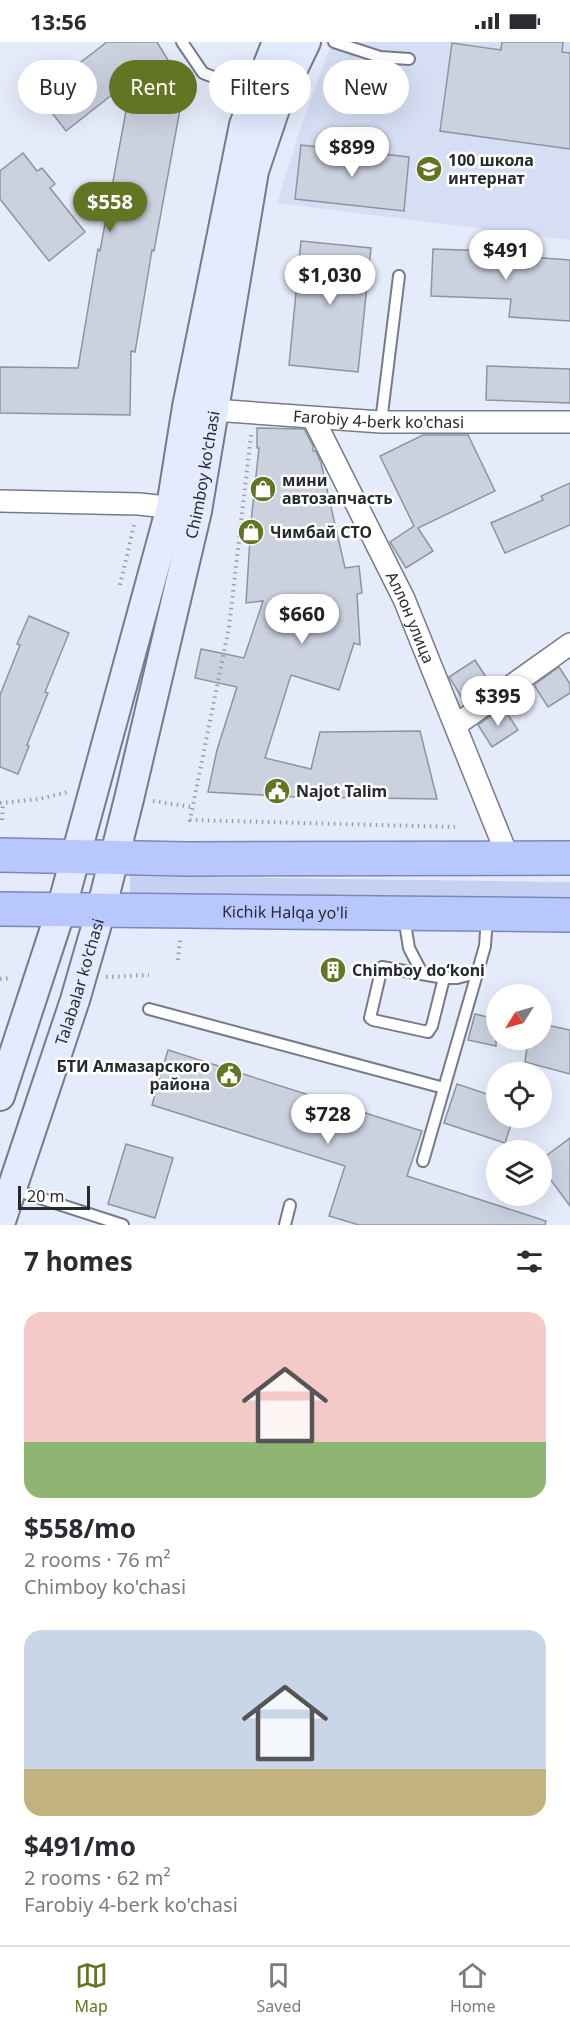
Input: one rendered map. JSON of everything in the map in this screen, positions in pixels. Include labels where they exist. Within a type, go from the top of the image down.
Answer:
[{"type":"highway","points":[[0,855],[186,859],[502,843],[570,858]]},
{"type":"highway","name":"Kichik Halqa yo'li","points":[[0,909],[570,915]]},
{"type":"main road","name":"Chimboy ko'chasi","points":[[274,60],[277,42]]},
{"type":"main road","name":"Chimboy ko'chasi","points":[[294,60],[306,42]]},
{"type":"main road","name":"Chimboy ko'chasi","points":[[101,910],[129,799],[184,509],[200,409],[265,114]]},
{"type":"main road","name":"Chimboy ko'chasi","points":[[76,856],[184,509]]},
{"type":"main road","points":[[0,1096],[61,910],[76,856]]},
{"type":"main road","name":"Talabalar ko'chasi","points":[[0,1224],[75,1000],[101,910]]},
{"type":"street","name":"Farobiy 4-berk ko'chasi","points":[[200,409],[381,422],[570,422]]},
{"type":"street","name":"Аллон улица","points":[[313,418],[404,599],[502,843]]},
{"type":"street","points":[[0,501],[140,504],[184,509]]},
{"type":"street","points":[[456,725],[570,644]]},
{"type":"lane","points":[[183,42],[203,73],[209,75]]},
{"type":"lane","points":[[334,42],[380,57],[409,59]]},
{"type":"lane","points":[[381,422],[399,276]]},
{"type":"lane","points":[[403,914],[409,948],[422,973]]},
{"type":"lane","points":[[423,1161],[485,946],[487,914]]},
{"type":"lane","points":[[444,978],[432,1026],[428,1032],[371,1020],[382,967],[444,978],[457,978],[477,973]]},
{"type":"lane","points":[[148,1009],[444,1088]]},
{"type":"lane","points":[[12,1189],[123,1225]]},
{"type":"lane","points":[[285,1225],[290,1205]]},
{"type":"path","points":[[190,827],[228,627],[254,413]]},
{"type":"path","points":[[120,587],[140,504]]},
{"type":"path","points":[[2,820],[1,803],[39,799],[68,792],[72,782]]},
{"type":"path","points":[[152,801],[192,807]]},
{"type":"path","points":[[190,820],[502,843]]},
{"type":"path","points":[[178,960],[180,940]]},
{"type":"path","points":[[103,977],[148,975]]},
{"type":"shaded area","name":"100 школа интернат","points":[[332,42],[570,42],[570,240],[277,203],[306,114],[311,114],[311,99],[323,67],[323,114],[409,114],[409,60],[325,60]]},
{"type":"shaded area","points":[[130,876],[570,882],[570,898],[130,893]]},
{"type":"building","points":[[107,42],[157,42],[168,60],[109,60],[109,97],[97,107],[97,60],[84,60]]},
{"type":"building","points":[[502,42],[563,42],[562,52],[570,53],[570,149],[440,131],[452,43],[501,50]]},
{"type":"building","points":[[53,114],[88,114],[66,131]]},
{"type":"building","points":[[125,114],[179,114],[154,251],[152,250],[135,352],[131,351],[130,415],[0,413],[0,367],[78,368],[98,249],[100,251]]},
{"type":"building","points":[[301,145],[409,157],[404,211],[295,199]]},
{"type":"building","points":[[23,153],[37,171],[42,168],[55,184],[50,188],[85,232],[49,261],[0,199],[0,171]]},
{"type":"building","points":[[301,241],[371,248],[358,372],[289,365]]},
{"type":"building","points":[[433,249],[491,251],[491,254],[570,260],[570,321],[509,317],[511,299],[431,296]]},
{"type":"building","points":[[487,366],[570,369],[570,403],[486,400]]},
{"type":"building","points":[[257,428],[304,429],[321,463],[345,568],[359,566],[362,593],[357,594],[360,645],[354,643],[339,690],[291,675],[265,758],[311,769],[320,732],[420,731],[437,799],[296,797],[208,792],[217,750],[237,687],[195,678],[201,649],[244,658],[263,601],[246,603],[259,448],[257,448]]},
{"type":"building","points":[[423,435],[468,435],[495,491],[418,528],[433,551],[406,568],[390,542],[414,526],[380,456]]},
{"type":"building","points":[[570,483],[570,525],[505,553],[491,523],[543,500],[541,496]]},
{"type":"building","points":[[29,616],[69,633],[45,692],[48,693],[18,774],[0,767],[0,695]]},
{"type":"building","points":[[475,660],[491,685],[465,703],[449,677]]},
{"type":"building","points":[[559,667],[570,684],[570,693],[548,707],[534,685]]},
{"type":"building","points":[[503,707],[518,730],[492,747],[478,725]]},
{"type":"building","points":[[475,1014],[486,1017],[486,1044],[468,1040]]},
{"type":"building","points":[[552,1026],[570,1030],[570,1074],[552,1069],[552,1062],[525,1062],[527,1050],[552,1050]]},
{"type":"building","points":[[168,1050],[422,1131],[407,1176],[486,1202],[486,1206],[500,1206],[546,1221],[545,1225],[359,1225],[329,1216],[345,1166],[152,1105]]},
{"type":"building","points":[[457,1084],[486,1094],[486,1128],[510,1128],[506,1140],[496,1140],[444,1123]]},
{"type":"building","points":[[570,1138],[570,1206],[552,1182],[552,1152]]},
{"type":"building","points":[[126,1144],[173,1158],[155,1218],[108,1204]]},
{"type":"place","name":"100 школа интернат","points":[[429,169]]},
{"type":"place","name":"мини автозапчасть","points":[[263,489]]},
{"type":"place","name":"Чимбай СТО","points":[[251,532]]},
{"type":"place","name":"Najot Talim","points":[[277,791]]},
{"type":"place","name":"Chimboy doʻkoni","points":[[333,970]]},
{"type":"place","name":"БТИ Алмазарского района","points":[[229,1075]]}]
